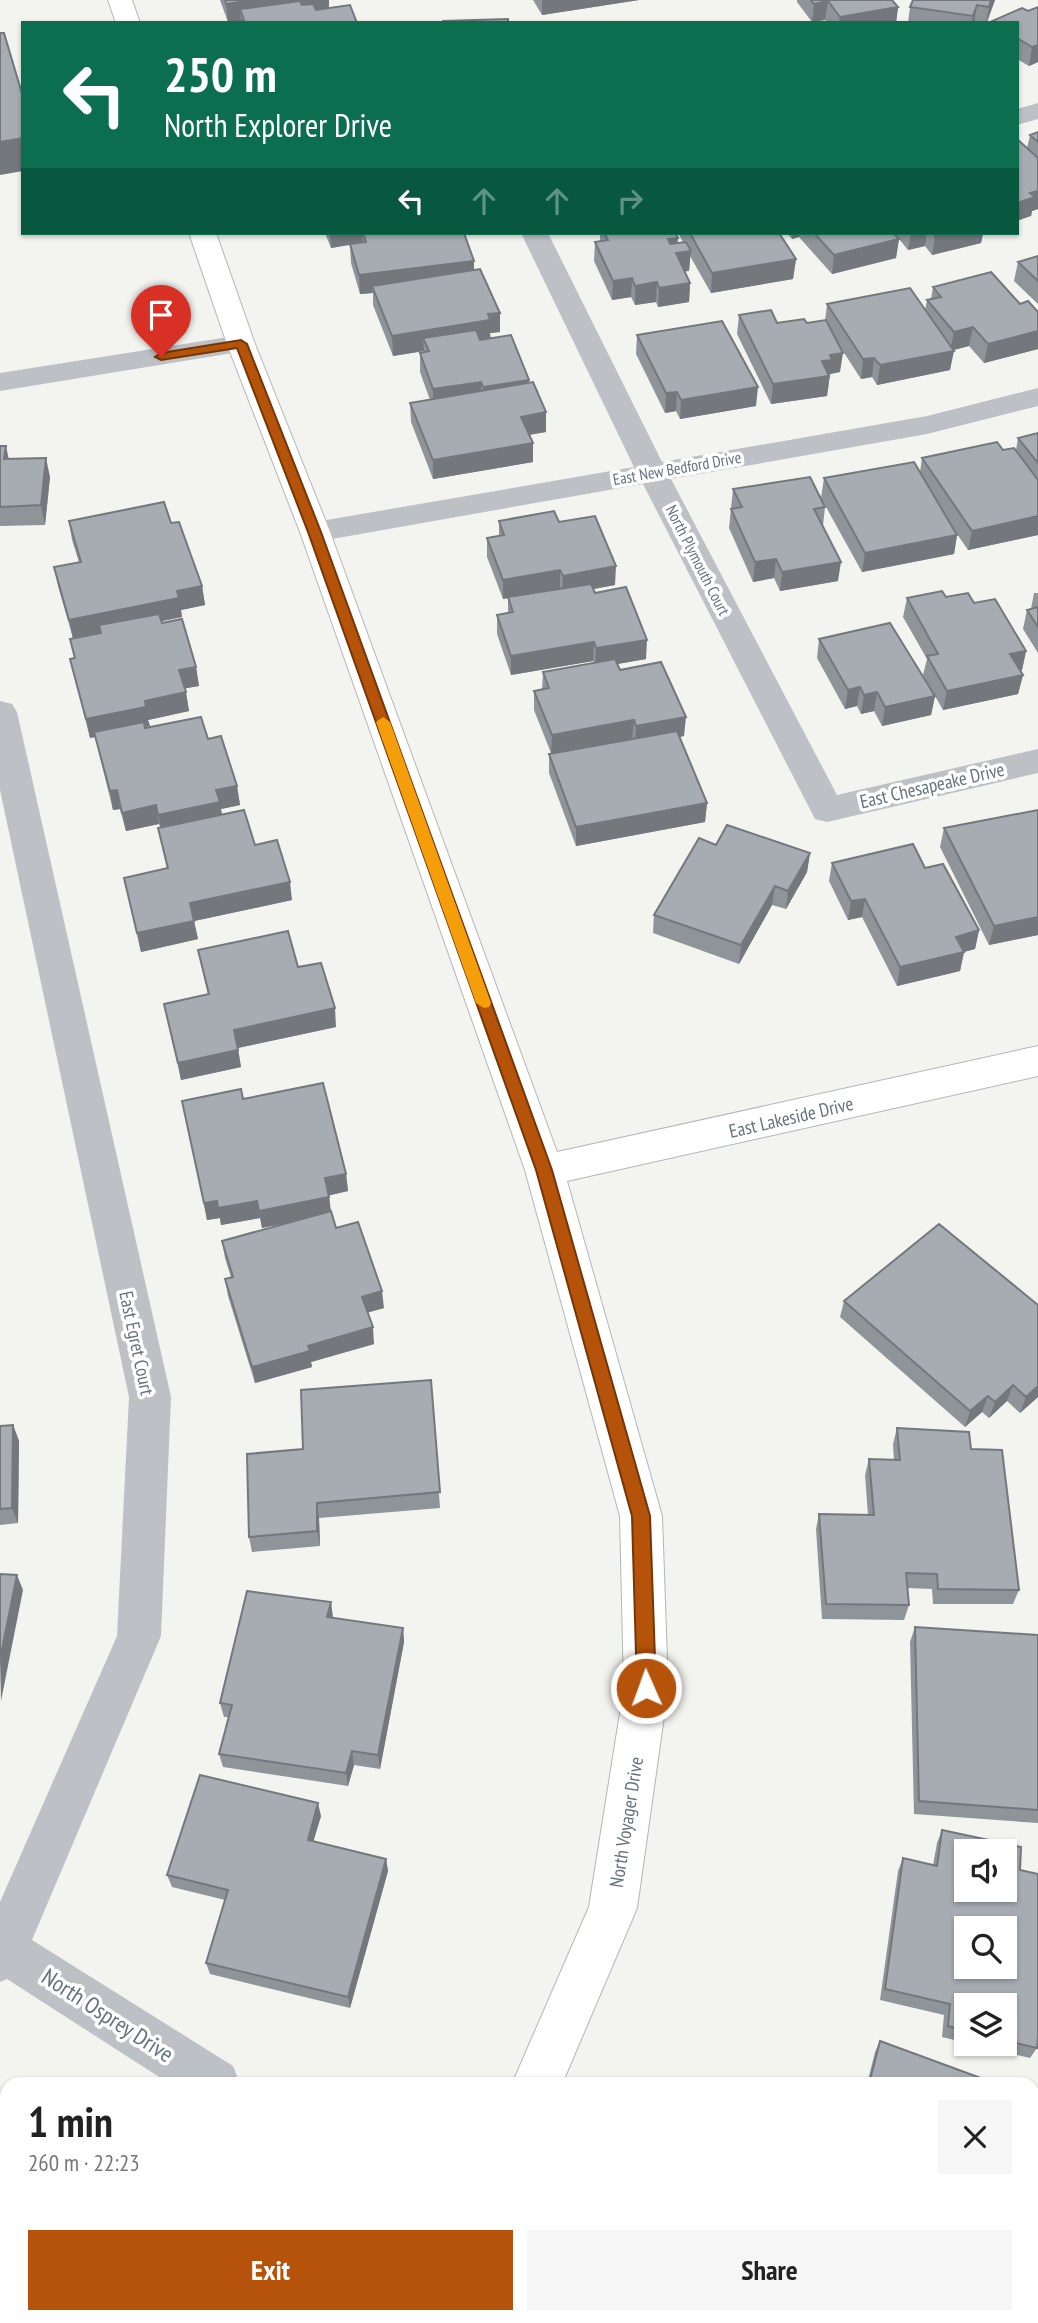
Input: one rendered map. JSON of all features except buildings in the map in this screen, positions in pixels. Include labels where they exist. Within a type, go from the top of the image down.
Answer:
[{"type":"street","points":[[120,0],[127,21]]},
{"type":"street","points":[[1019,116],[1038,111]]},
{"type":"street","name":"North Voyager Drive","points":[[203,235],[241,344],[315,532],[544,1170],[641,1516],[646,1688],[612,1908],[540,2077]]},
{"type":"street","name":"North Plymouth Court","points":[[535,235],[652,472],[827,810]]},
{"type":"street","points":[[0,383],[241,344]]},
{"type":"street","name":"East New Bedford Drive","points":[[315,532],[927,425],[1038,397]]},
{"type":"street","name":"East Egret Court","points":[[0,712],[150,1397],[139,1636],[2,1951]]},
{"type":"street","name":"East Chesapeake Drive","points":[[827,810],[1038,761]]},
{"type":"street","name":"East Lakeside Drive","points":[[544,1170],[1038,1061]]},
{"type":"street","name":"North Osprey Drive","points":[[2,1951],[204,2077]]},
{"type":"slow traffic","points":[[383,722],[484,1003]]},
{"type":"route","points":[[161,357],[241,344],[315,532],[544,1170],[641,1516],[646,1688]]}]
